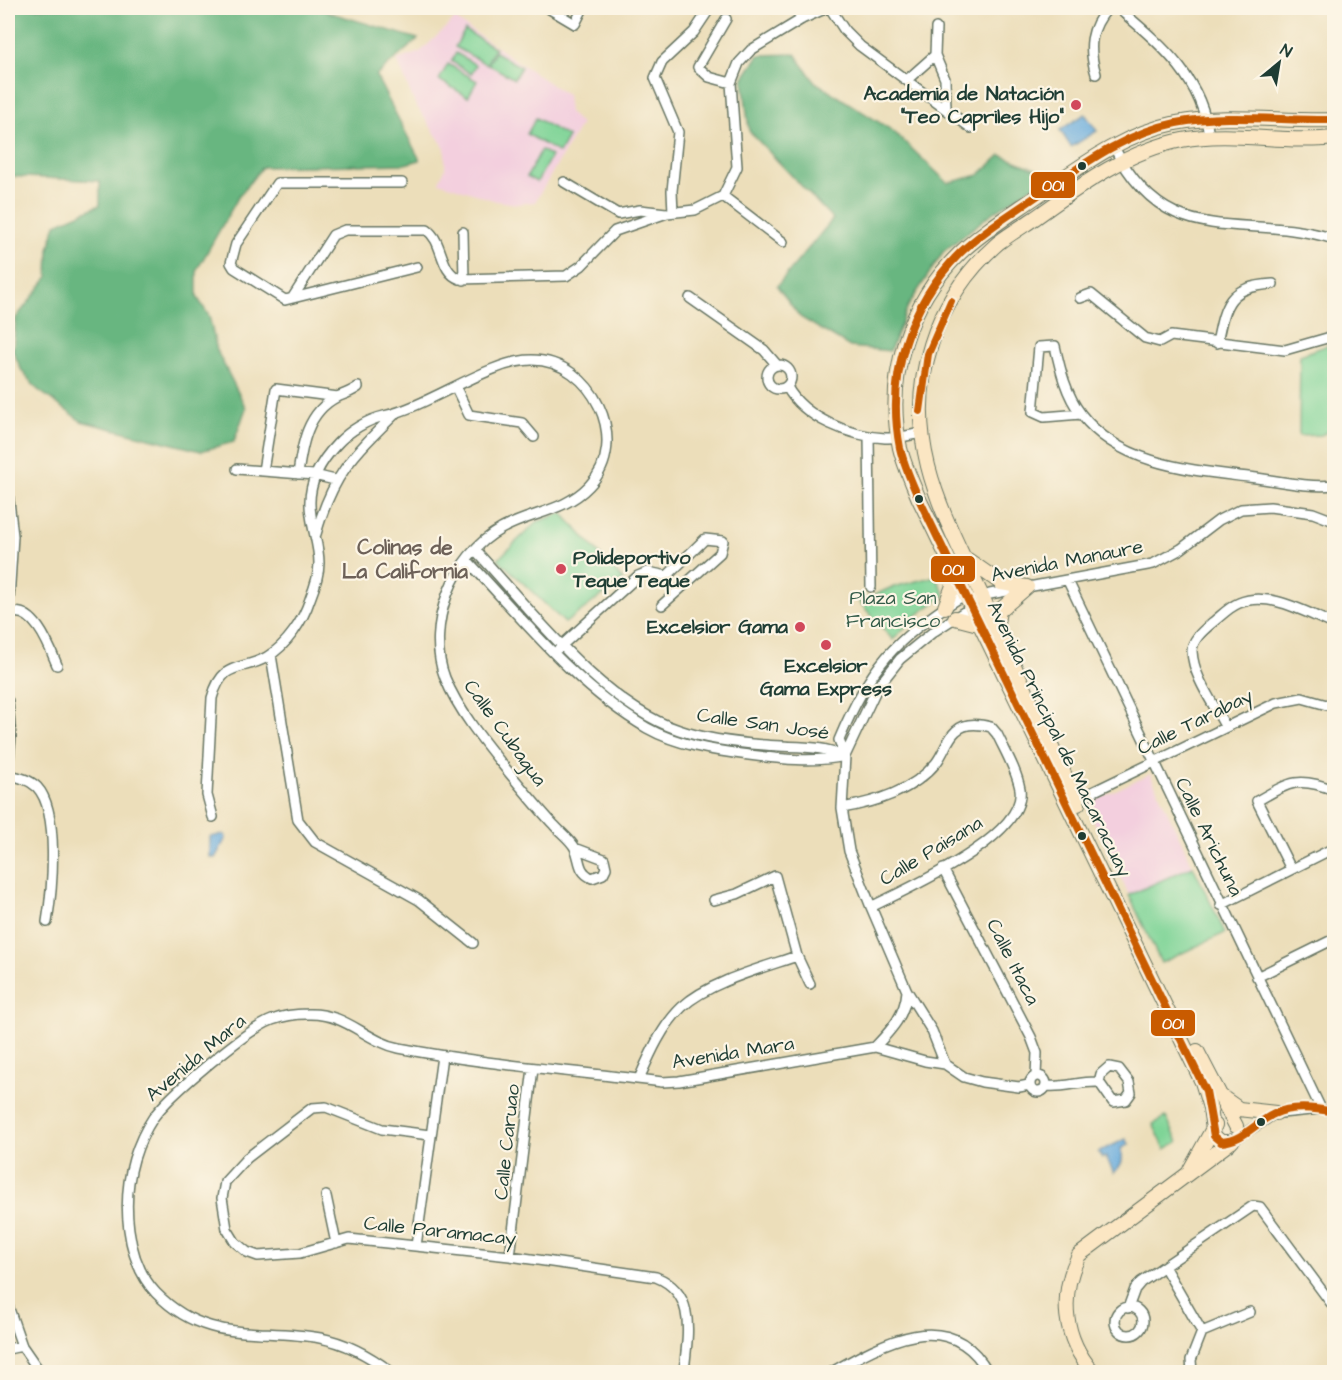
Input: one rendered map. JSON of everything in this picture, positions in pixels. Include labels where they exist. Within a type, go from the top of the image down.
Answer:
[{"type":"street","points":[[548,8],[574,24],[584,8]]},
{"type":"street","points":[[670,213],[678,132],[655,78],[662,62],[694,32],[710,8]]},
{"type":"street","points":[[794,8],[802,19]]},
{"type":"street","points":[[293,297],[333,236],[345,230],[427,231],[436,240],[447,269],[456,278],[464,280],[566,276],[581,266],[615,231],[670,213],[695,210],[723,196],[735,176],[738,156],[731,83],[739,63],[751,50],[802,19],[828,8],[845,32],[860,46],[908,79],[971,128]]},
{"type":"street","points":[[1096,74],[1090,55],[1091,38],[1095,25],[1108,8]]},
{"type":"street","points":[[1118,8],[1160,44],[1183,68],[1199,96],[1207,120],[1209,137]]},
{"type":"street","points":[[726,19],[698,67],[709,78],[731,83]]},
{"type":"street","points":[[936,28],[935,55],[945,79],[946,108]]},
{"type":"street","points":[[908,79],[935,55]]},
{"type":"street","name":"Avenida Principal de Macaracuay","points":[[1335,120],[1207,120],[1167,126],[1114,147],[995,224],[962,252],[935,282],[916,314],[901,352],[896,418],[898,437],[913,484],[954,571],[976,599],[996,630],[1219,1095],[1226,1122],[1217,1140],[1231,1142],[1236,1136],[1226,1122],[1206,1091],[982,625],[976,599],[965,558],[932,477],[922,433],[920,391],[926,358],[943,314],[962,284],[1003,239],[1121,162],[1166,144],[1209,137],[1335,138]]},
{"type":"street","points":[[1114,147],[1128,173],[1159,204],[1185,218],[1295,231],[1335,240]]},
{"type":"street","points":[[564,182],[618,214],[640,210],[670,213]]},
{"type":"street","points":[[402,183],[277,183],[236,244],[231,262],[234,268],[285,300],[417,267]]},
{"type":"street","points":[[723,196],[783,242]]},
{"type":"street","points":[[463,232],[464,280]]},
{"type":"street","points":[[1217,343],[1225,308],[1236,294],[1252,285],[1273,284]]},
{"type":"street","points":[[1080,298],[1091,294],[1145,338],[1160,342],[1171,336],[1285,350],[1335,336]]},
{"type":"street","points":[[690,298],[764,350],[777,364],[785,366],[791,372],[791,380],[787,387],[779,389],[769,383],[768,372],[777,364]]},
{"type":"street","points":[[1081,414],[1044,417],[1033,412],[1039,347],[1055,346],[1063,379],[1081,414],[1114,443],[1150,460],[1182,469],[1335,485]]},
{"type":"street","name":"Calle Cubagua","points":[[395,414],[508,363],[534,360],[558,365],[579,378],[594,394],[604,417],[607,436],[600,470],[585,489],[565,505],[499,530],[455,573],[444,607],[438,648],[446,680],[457,701],[500,762],[575,848]]},
{"type":"street","points":[[263,471],[276,389],[338,397],[358,387]]},
{"type":"street","points":[[787,387],[798,401],[822,419],[869,436],[898,437],[922,433]]},
{"type":"street","points":[[456,388],[469,416],[522,423],[534,437]]},
{"type":"street","points":[[298,474],[303,437],[320,412],[338,397]]},
{"type":"street","points":[[213,817],[207,795],[212,698],[215,687],[235,666],[257,662],[270,655],[290,637],[310,602],[319,566],[316,534],[310,517],[310,496],[314,475],[325,457],[342,438],[372,419],[395,414]]},
{"type":"street","points":[[316,534],[335,480],[350,458],[395,414]]},
{"type":"street","points":[[869,436],[871,587]]},
{"type":"street","points":[[237,469],[314,475],[335,480]]},
{"type":"street","points":[[8,492],[13,536],[8,615]]},
{"type":"street","name":"Avenida Manaure","points":[[976,599],[1027,587],[1153,564],[1181,549],[1219,520],[1241,509],[1270,507],[1313,513],[1335,521]]},
{"type":"street","points":[[555,652],[638,576],[648,572],[667,576],[705,539],[723,540],[720,553],[662,605]]},
{"type":"street","name":"Calle San José","points":[[476,551],[591,675],[639,710],[679,730],[764,745],[826,747],[845,756]]},
{"type":"street","points":[[965,558],[1001,583],[1027,587]]},
{"type":"street","name":"Calle San José","points":[[467,560],[586,683],[649,729],[681,742],[763,757],[803,760],[845,756]]},
{"type":"street","points":[[950,612],[954,571]]},
{"type":"street","name":"Calle Arichuna","points":[[1068,581],[1221,905],[1321,1108]]},
{"type":"street","points":[[996,630],[999,610],[1027,587]]},
{"type":"street","points":[[845,756],[839,740],[871,675],[897,645],[950,612],[968,610],[976,599],[961,597],[950,612],[886,675],[868,702],[845,756],[842,808],[849,851],[907,992],[932,1031],[945,1064]]},
{"type":"street","points":[[1225,726],[1197,672],[1192,652],[1193,645],[1206,628],[1232,606],[1257,599],[1270,600],[1335,624]]},
{"type":"street","points":[[8,615],[13,612],[30,617],[48,642],[57,665]]},
{"type":"street","points":[[950,612],[982,625]]},
{"type":"street","points":[[270,655],[298,820],[306,832],[315,842],[419,900],[472,943]]},
{"type":"street","name":"Calle Tarabay","points":[[1076,800],[1225,726],[1289,699],[1302,698],[1335,707]]},
{"type":"street","points":[[8,701],[11,737],[8,770]]},
{"type":"street","name":"Calle Paisana","points":[[842,808],[885,798],[919,778],[937,762],[956,731],[967,725],[991,727],[1004,749],[1020,790],[1016,810],[995,835],[943,869],[871,907]]},
{"type":"street","points":[[763,757],[764,745]]},
{"type":"street","points":[[8,775],[30,782],[39,789],[46,804],[52,873],[47,922]]},
{"type":"street","points":[[1291,869],[1257,801],[1285,785],[1300,780],[1335,790]]},
{"type":"street","points":[[1221,905],[1335,848]]},
{"type":"street","name":"Calle Itaca","points":[[943,869],[1031,1037],[1037,1053],[1036,1076]]},
{"type":"street","points":[[714,900],[737,894],[775,876],[797,956],[810,984]]},
{"type":"street","points":[[1257,977],[1335,939]]},
{"type":"street","points":[[639,1079],[661,1036],[682,1007],[712,988],[797,956]]},
{"type":"street","points":[[907,992],[906,1002],[894,1027],[875,1047],[925,1061],[945,1064],[964,1077],[982,1082],[1019,1087],[1029,1085]]},
{"type":"street","name":"Avenida Mara","points":[[391,1372],[368,1355],[339,1343],[308,1336],[233,1331],[205,1326],[185,1316],[155,1291],[137,1259],[128,1218],[129,1183],[134,1160],[153,1118],[237,1043],[271,1021],[307,1014],[326,1015],[343,1020],[395,1047],[442,1056],[533,1068],[662,1082],[695,1079],[875,1047]]},
{"type":"street","points":[[416,1246],[442,1056]]},
{"type":"street","name":"Calle Caruao","points":[[510,1256],[533,1068]]},
{"type":"street","points":[[1029,1085],[1031,1079],[1036,1076],[1044,1079],[1046,1086]]},
{"type":"street","points":[[1029,1085],[1032,1090],[1038,1092],[1046,1086],[1064,1087],[1085,1081],[1099,1082]]},
{"type":"street","points":[[1219,1095],[1239,1109],[1276,1113]]},
{"type":"street","name":"Calle Paramacay","points":[[430,1135],[382,1129],[326,1107],[312,1108],[247,1158],[225,1182],[222,1198],[227,1229],[235,1242],[247,1252],[258,1256],[300,1253],[349,1239],[510,1256],[645,1274],[675,1287],[682,1295],[687,1311],[684,1372]]},
{"type":"street","points":[[1190,1170],[1226,1122],[1321,1108],[1335,1112]]},
{"type":"street","points":[[1093,1372],[1075,1343],[1067,1321],[1066,1295],[1076,1262],[1092,1243],[1190,1170],[1204,1164],[1231,1142],[1276,1113]]},
{"type":"street","points":[[326,1196],[336,1243]]},
{"type":"street","points":[[1128,1308],[1135,1289],[1253,1206],[1260,1207],[1335,1307]]},
{"type":"street","points":[[1165,1268],[1202,1332]]},
{"type":"street","points":[[8,1306],[22,1346],[40,1372]]},
{"type":"street","points":[[1192,1372],[1191,1360],[1202,1332],[1250,1312]]},
{"type":"street","points":[[832,1372],[890,1342],[926,1334],[941,1334],[972,1350],[988,1372]]},
{"type":"street","points":[[8,1349],[22,1346]]},
{"type":"shaded area","points":[[455,19],[567,95],[569,112],[581,124],[535,202],[517,204],[496,201],[439,182],[445,169],[445,148],[415,104],[397,60],[420,52]]},
{"type":"shaded area","points":[[1150,774],[1193,866],[1129,895],[1086,804]]},
{"type":"green space","points":[[8,8],[315,8],[418,39],[376,76],[420,160],[405,164],[262,167],[239,196],[197,270],[197,297],[209,316],[217,351],[246,408],[234,442],[201,451],[81,421],[37,389],[22,371],[13,351],[16,318],[48,277],[49,249],[56,224],[100,205],[100,181],[8,176]]},
{"type":"green space","points":[[465,30],[495,48],[486,64],[455,47]]},
{"type":"green space","points":[[495,52],[521,67],[514,79],[488,64]]},
{"type":"green space","points":[[456,53],[476,65],[471,74],[451,61]]},
{"type":"green space","points":[[795,54],[815,82],[893,131],[948,183],[979,175],[1001,155],[1050,175],[987,217],[943,252],[908,306],[890,351],[850,347],[800,317],[777,286],[833,219],[749,131],[743,79],[759,55]]},
{"type":"green space","points":[[448,64],[477,81],[468,97],[439,80]]},
{"type":"green space","points":[[536,118],[568,137],[559,153],[527,134]]},
{"type":"green space","points":[[541,150],[551,156],[537,182],[527,177]]},
{"type":"green space","points":[[1334,343],[1334,429],[1321,435],[1299,436],[1300,355]]},
{"type":"green space","name":"Polideportivo Teque Teque","points":[[562,513],[623,580],[565,623],[498,559],[537,522]]},
{"type":"green space","name":"Plaza San Francisco","points":[[936,576],[945,595],[917,615],[893,640],[856,598],[868,598],[890,588]]},
{"type":"green space","points":[[1193,866],[1225,933],[1161,963],[1129,895]]},
{"type":"green space","points":[[1166,1117],[1178,1142],[1165,1149],[1153,1124]]},
{"type":"water","points":[[1085,114],[1097,131],[1071,147],[1060,130]]},
{"type":"water","points":[[224,834],[226,838],[215,858],[210,857],[210,837]]},
{"type":"water","points":[[1126,1139],[1129,1144],[1121,1149],[1122,1162],[1114,1173],[1106,1157],[1102,1158],[1098,1152]]},
{"type":"transit line","name":"001","points":[[1334,120],[1215,118],[1176,123],[1140,134],[1091,160],[1001,220],[960,253],[942,273],[915,318],[899,369],[896,395],[896,421],[900,448],[911,481],[1206,1091],[1214,1136],[1221,1142],[1229,1141],[1249,1131],[1267,1118],[1288,1109],[1334,1112]]},
{"type":"transit line","name":"001","points":[[920,411],[928,354],[951,301]]},
{"type":"place","name":"Academia de Natación \"Teo Capriles Hijo\"","points":[[1076,105]]},
{"type":"place","name":"Polideportivo Teque Teque","points":[[561,569]]},
{"type":"place","name":"Excelsior Gama","points":[[800,627]]},
{"type":"place","name":"Excelsior Gama Express","points":[[826,645]]},
{"type":"district","name":"Colinas de La California","points":[[405,559]]}]
